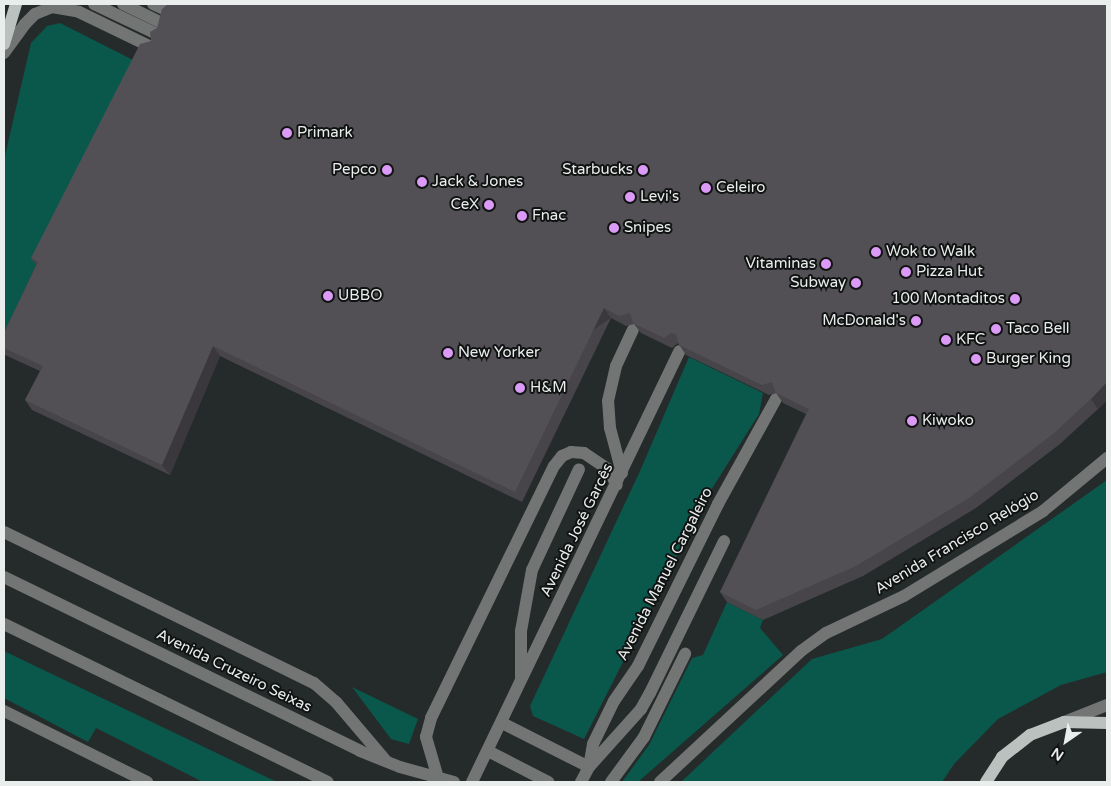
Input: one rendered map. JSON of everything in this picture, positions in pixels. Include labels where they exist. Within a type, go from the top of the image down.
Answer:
[{"type":"main road","points":[[4,44],[16,4]]},
{"type":"main road","points":[[986,782],[1002,757],[1030,735],[1064,722],[1107,723]]},
{"type":"street","points":[[94,4],[160,29],[123,4]]},
{"type":"street","points":[[153,4],[168,11]]},
{"type":"street","points":[[4,53],[30,19],[52,7],[79,12],[151,47]]},
{"type":"street","points":[[620,479],[610,428],[608,400],[616,366],[634,330]]},
{"type":"street","name":"Avenida José Garcês","points":[[472,782],[620,479],[679,351]]},
{"type":"street","name":"Avenida Manuel Cargaleiro","points":[[589,767],[593,744],[614,701],[638,666],[718,504],[776,399]]},
{"type":"street","points":[[438,778],[427,743],[431,718],[554,466],[562,456],[571,452],[584,454],[620,479]]},
{"type":"street","name":"Avenida Francisco Relógio","points":[[660,782],[801,651],[826,633],[904,596],[1044,511],[1107,458]]},
{"type":"street","points":[[521,681],[521,631],[529,578],[579,469]]},
{"type":"street","points":[[4,532],[314,683],[336,702],[387,762]]},
{"type":"street","points":[[581,782],[589,767],[641,709],[724,541]]},
{"type":"street","name":"Avenida Cruzeiro Seixas","points":[[4,577],[387,762],[454,782]]},
{"type":"street","points":[[4,624],[328,782]]},
{"type":"street","points":[[611,782],[644,737],[685,654]]},
{"type":"street","points":[[1064,722],[1107,705]]},
{"type":"street","points":[[4,710],[147,782]]},
{"type":"street","points":[[502,723],[589,767]]},
{"type":"street","points":[[488,751],[548,782]]},
{"type":"green space","points":[[60,23],[139,63],[4,358],[4,160],[31,43],[47,26]]},
{"type":"green space","points":[[689,357],[763,393],[759,414],[706,498],[584,739],[533,716],[530,706],[640,471]]},
{"type":"green space","points":[[1107,480],[1107,672],[1061,685],[998,719],[954,764],[942,782],[681,782],[812,659],[882,639]]},
{"type":"green space","points":[[727,602],[763,620],[760,628],[783,655],[638,782],[622,782],[649,745],[692,658],[703,655]]},
{"type":"green space","points":[[4,651],[277,782],[203,782],[96,728],[88,742],[4,698]]},
{"type":"green space","points":[[352,687],[418,719],[409,744],[391,739]]},
{"type":"building","name":"UBBO","points":[[168,4],[1107,4],[1107,382],[1053,434],[969,498],[856,566],[756,610],[720,592],[809,409],[776,393],[772,382],[762,385],[679,345],[676,334],[671,333],[664,338],[633,323],[630,313],[619,316],[604,308],[515,492],[213,346],[162,465],[25,400],[43,366],[4,348],[4,333],[38,262],[31,258],[140,44],[151,41],[150,32],[157,28],[162,9]]},
{"type":"place","name":"Primark","points":[[287,133]]},
{"type":"place","name":"Pepco","points":[[387,170]]},
{"type":"place","name":"Starbucks","points":[[643,170]]},
{"type":"place","name":"Jack & Jones","points":[[422,182]]},
{"type":"place","name":"Celeiro","points":[[706,188]]},
{"type":"place","name":"Levi's","points":[[630,197]]},
{"type":"place","name":"CeX","points":[[489,205]]},
{"type":"place","name":"Fnac","points":[[522,216]]},
{"type":"place","name":"Snipes","points":[[614,228]]},
{"type":"place","name":"Wok to Walk","points":[[876,252]]},
{"type":"place","name":"Vitaminas","points":[[826,264]]},
{"type":"place","name":"Pizza Hut","points":[[906,272]]},
{"type":"place","name":"Subway","points":[[856,283]]},
{"type":"place","name":"UBBO","points":[[328,296]]},
{"type":"place","name":"100 Montaditos","points":[[1015,299]]},
{"type":"place","name":"McDonald's","points":[[916,321]]},
{"type":"place","name":"Taco Bell","points":[[996,329]]},
{"type":"place","name":"KFC","points":[[946,340]]},
{"type":"place","name":"New Yorker","points":[[448,353]]},
{"type":"place","name":"Burger King","points":[[976,359]]},
{"type":"place","name":"H&M","points":[[520,388]]},
{"type":"place","name":"Kiwoko","points":[[912,421]]}]
